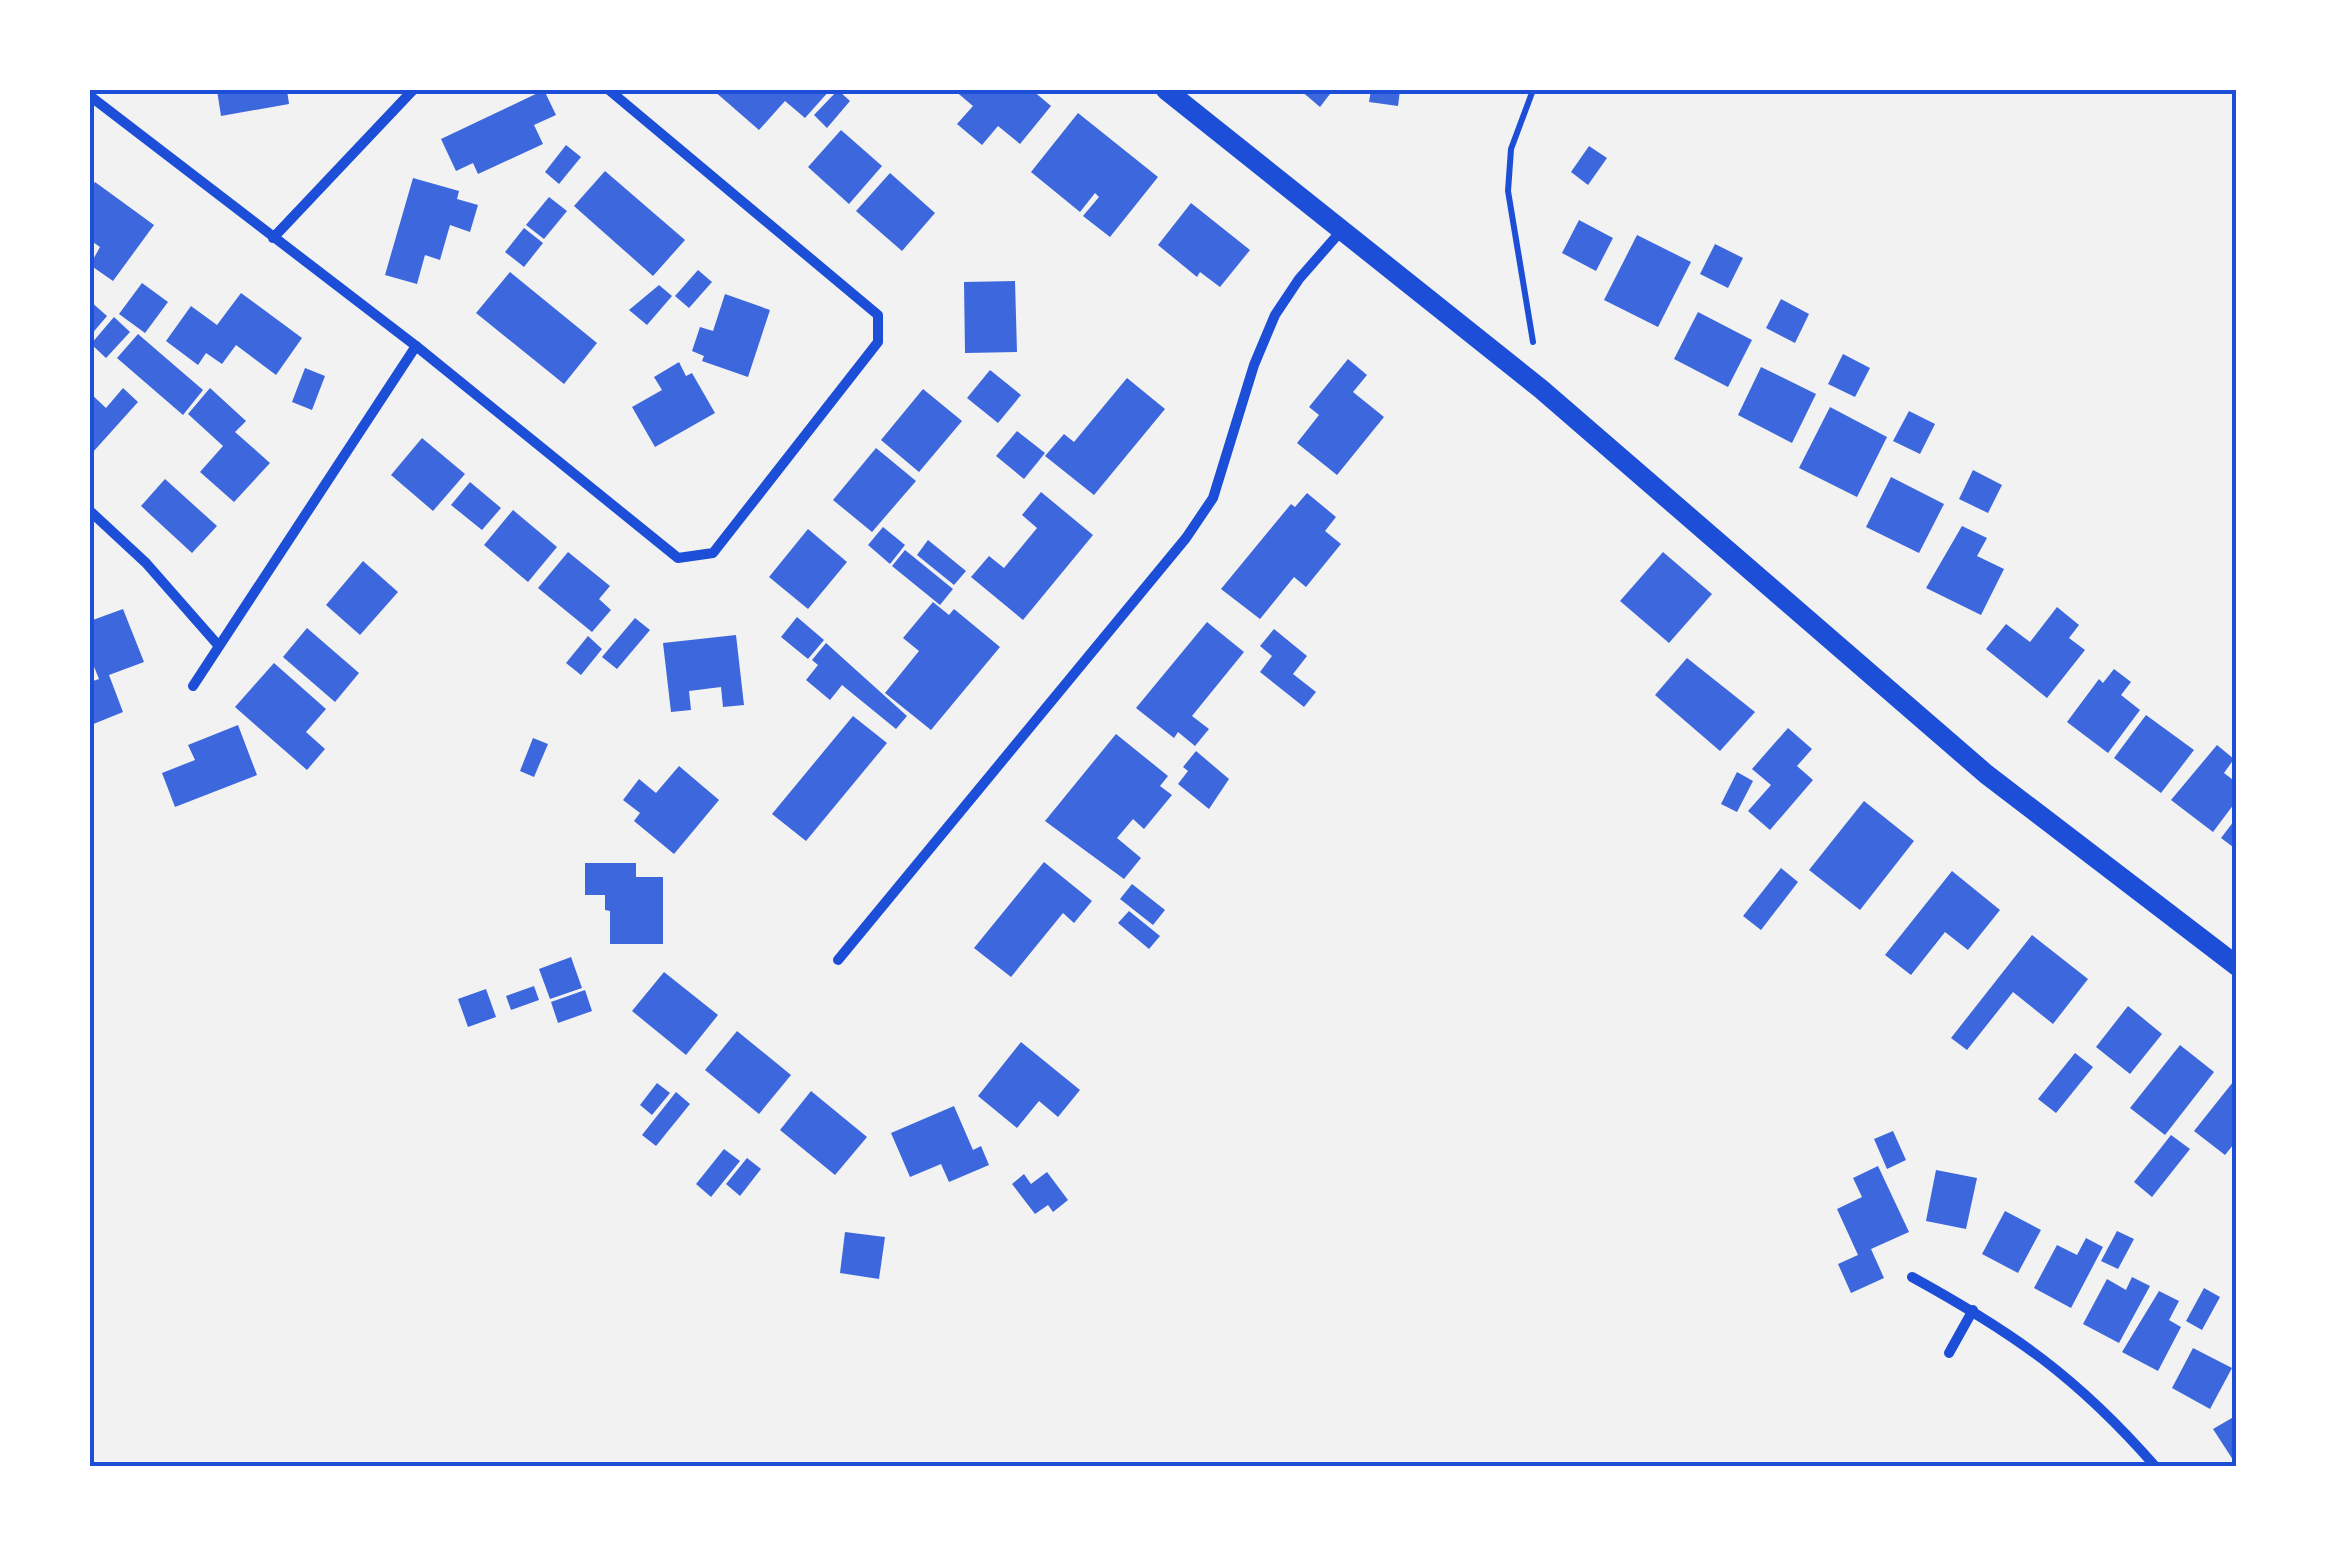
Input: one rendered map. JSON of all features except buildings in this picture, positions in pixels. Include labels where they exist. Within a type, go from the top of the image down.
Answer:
[{"type":"main road","points":[[1166,90],[1547,394],[1986,774],[2237,966]]},
{"type":"street","points":[[273,238],[413,90]]},
{"type":"street","points":[[90,96],[416,346],[678,558],[713,553],[878,342],[878,315],[609,90]]},
{"type":"street","points":[[838,960],[1186,538],[1213,498],[1254,364],[1275,315],[1299,279],[1341,230]]},
{"type":"street","points":[[192,686],[416,346]]},
{"type":"street","points":[[90,510],[146,562],[218,645]]},
{"type":"street","points":[[1912,1277],[2031,1347],[2076,1384],[2155,1466]]},
{"type":"street","points":[[1948,1353],[1973,1310]]},
{"type":"path","points":[[1533,90],[1511,149],[1508,191],[1547,394]]}]
